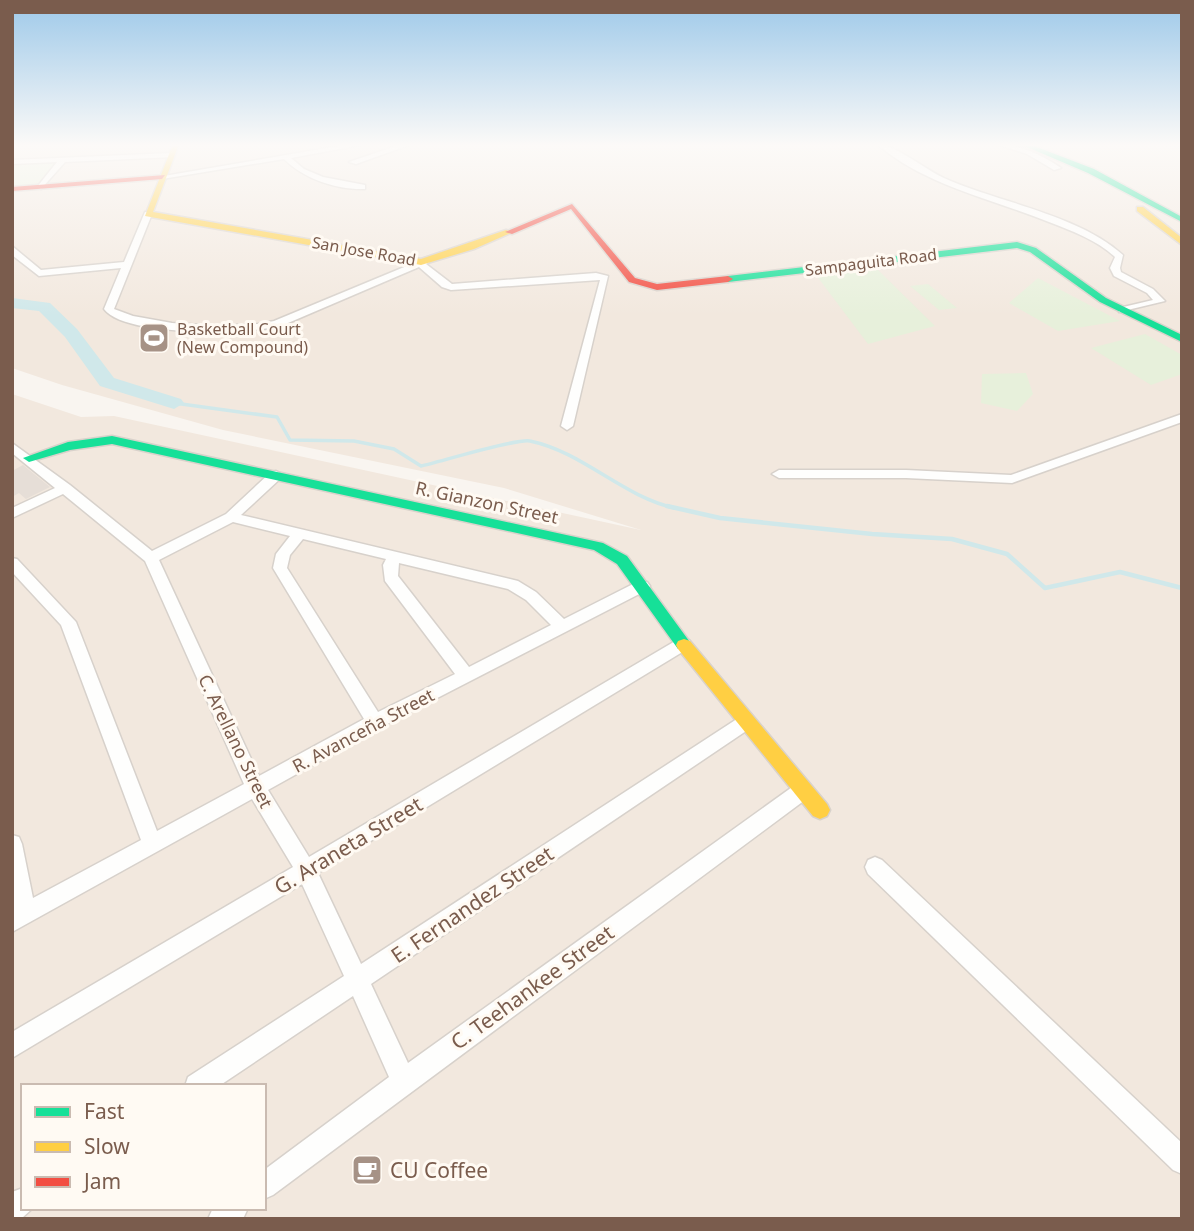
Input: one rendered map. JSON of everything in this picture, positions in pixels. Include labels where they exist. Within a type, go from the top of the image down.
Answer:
[{"type":"main road","points":[[148,214],[153,201]]},
{"type":"main road","points":[[1148,201],[1182,220]]},
{"type":"main road","name":"Sampaguita Road","points":[[572,206],[632,280],[651,287],[1011,245],[1033,250],[1087,290],[1182,339]]},
{"type":"main road","name":"San Jose Road","points":[[148,214],[423,262],[483,243],[572,206]]},
{"type":"main road","points":[[1140,209],[1182,242]]},
{"type":"main road","name":"R. Gianzon Street","points":[[29,458],[68,446],[112,440],[598,546],[622,560],[683,644],[820,810]]},
{"type":"street","points":[[999,201],[1111,247],[1120,257],[1115,268],[1117,274],[1150,291],[1160,301],[1123,310]]},
{"type":"street","points":[[148,214],[109,309],[112,313],[145,323],[255,330],[277,324],[423,262],[448,286],[596,276],[604,278],[567,426]]},
{"type":"street","points":[[12,249],[39,273],[125,265]]},
{"type":"street","points":[[779,474],[906,474],[1013,479],[1182,418]]},
{"type":"street","name":"C. Arellano Street","points":[[12,447],[151,558],[255,787],[306,870],[404,1080]]},
{"type":"street","points":[[151,558],[231,517],[276,475]]},
{"type":"street","points":[[12,514],[65,488]]},
{"type":"street","points":[[231,517],[513,585],[531,596],[561,626]]},
{"type":"street","points":[[300,533],[283,554],[279,561],[280,568],[375,722]]},
{"type":"street","points":[[396,556],[390,565],[390,577],[467,677]]},
{"type":"street","points":[[14,567],[68,622],[153,845]]},
{"type":"street","name":"R. Avanceña Street","points":[[19,917],[375,722],[642,586]]},
{"type":"street","name":"G. Araneta Street","points":[[12,1046],[683,644]]},
{"type":"street","name":"E. Fernandez Street","points":[[200,1084],[746,722]]},
{"type":"street","name":"C. Teehankee Street","points":[[266,1184],[404,1080],[802,791]]},
{"type":"street","points":[[12,844],[19,917]]},
{"type":"street","points":[[875,867],[1182,1161]]},
{"type":"shaded area","points":[[12,201],[1182,201],[1182,1219],[12,1219],[12,394],[81,417],[114,416],[641,530],[504,488],[223,430],[62,385],[12,368]]},
{"type":"green space","points":[[876,268],[935,326],[868,344],[816,275]]},
{"type":"green space","points":[[1038,278],[1120,321],[1058,331],[1009,303]]},
{"type":"green space","points":[[928,284],[957,308],[939,310],[910,286]]},
{"type":"green space","points":[[1145,334],[1182,355],[1182,374],[1151,385],[1091,348]]},
{"type":"green space","points":[[1026,373],[1033,394],[1017,411],[981,403],[982,374]]},
{"type":"building","points":[[23,465],[50,487],[26,499],[19,493],[12,497],[12,471]]},
{"type":"waterway","points":[[12,303],[44,307],[71,333],[107,382],[174,403]]},
{"type":"waterway","points":[[174,403],[277,417],[290,440],[354,441],[394,449],[421,466],[530,441],[568,455],[638,494],[673,507]]},
{"type":"waterway","points":[[667,506],[673,507]]},
{"type":"waterway","points":[[673,507],[720,518],[872,534],[952,539],[1007,554],[1045,588],[1120,572],[1182,588]]},
{"type":"traffic: fast","points":[[1148,201],[1182,220]]},
{"type":"traffic: fast","points":[[728,279],[1017,245],[1033,250],[1103,300],[1182,339]]},
{"type":"traffic: fast","points":[[29,458],[68,446],[112,440],[598,546],[622,560],[684,645]]},
{"type":"traffic: slow","points":[[153,201],[148,214],[421,262],[509,232]]},
{"type":"traffic: slow","points":[[1140,209],[1182,242]]},
{"type":"traffic: slow","points":[[684,645],[820,810]]},
{"type":"traffic: jam","points":[[509,232],[572,206],[632,280],[657,287],[728,279]]},
{"type":"place","name":"Basketball Court (New Compound)","points":[[154,338]]},
{"type":"place","name":"CU Coffee","points":[[367,1170]]}]
